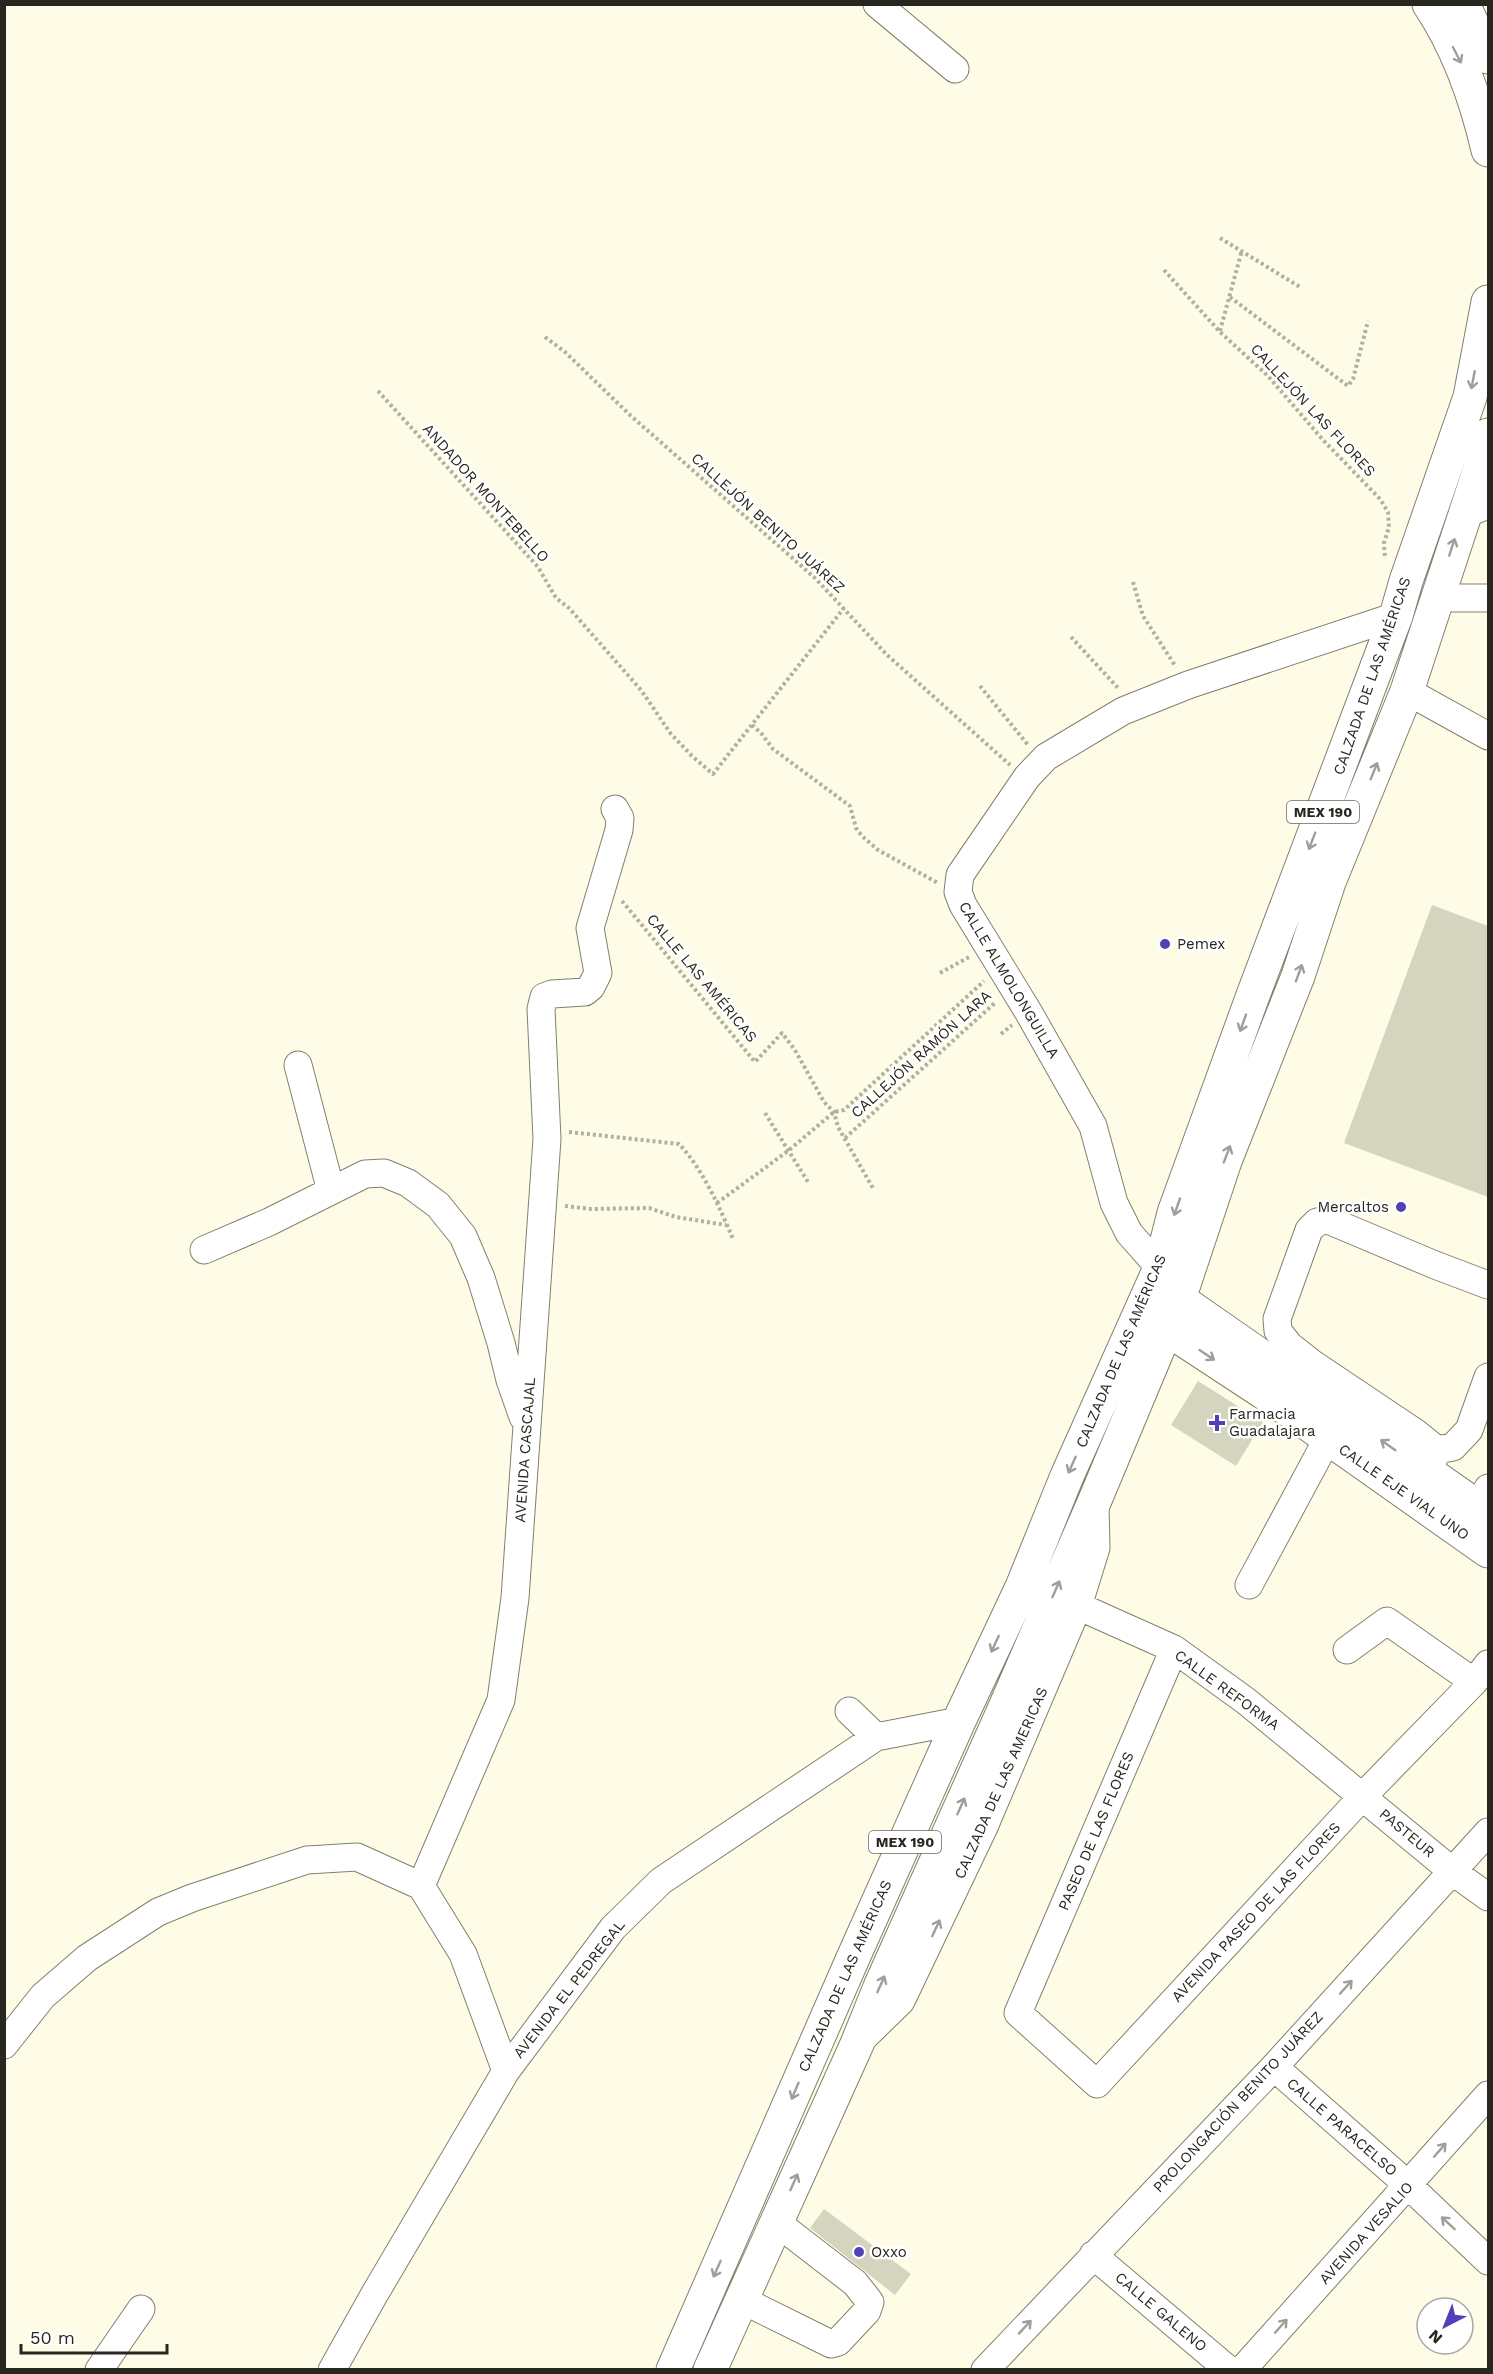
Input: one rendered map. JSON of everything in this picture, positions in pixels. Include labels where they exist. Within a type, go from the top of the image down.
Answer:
[{"type":"main road","points":[[1429,4],[1441,22],[1465,70],[1488,150]]},
{"type":"main road","points":[[1462,4],[1488,57]]},
{"type":"main road","name":"CALZADA DE LAS AMÉRICAS","points":[[710,2370],[857,2044],[1095,1500],[1164,1296],[1174,1214],[1252,998],[1396,616],[1470,397],[1488,302]]},
{"type":"main road","name":"CALZADA DE LAS AMÉRICAS","points":[[673,2370],[959,1721],[1022,1587],[1067,1476],[1164,1296],[1225,1161],[1298,976],[1329,882],[1407,691],[1436,598],[1476,510],[1480,469],[1488,435]]},
{"type":"main road","name":"CALLE EJE VIAL UNO","points":[[1164,1296],[1328,1438],[1482,1519]]},
{"type":"main road","name":"CALLE EJE VIAL UNO","points":[[1164,1296],[1432,1462],[1482,1519]]},
{"type":"street","points":[[877,4],[955,69]]},
{"type":"street","points":[[1436,598],[1488,598]]},
{"type":"street","name":"CALLE ALMOLONGUILLA","points":[[1164,1296],[1114,1203],[1093,1126],[963,905],[958,892],[960,874],[1034,770],[1046,757],[1134,705],[1396,616]]},
{"type":"street","points":[[1407,691],[1488,736]]},
{"type":"street","points":[[604,879],[619,830],[620,818],[615,809]]},
{"type":"street","name":"AVENIDA CASCAJAL","points":[[421,1886],[501,1700],[515,1598],[543,1202],[547,1130],[542,1010],[544,997],[552,994],[585,992],[591,987],[598,973],[590,928],[604,879]]},
{"type":"street","points":[[298,1065],[331,1191]]},
{"type":"street","points":[[204,1250],[270,1222],[365,1174],[384,1173],[408,1183],[438,1205],[463,1236],[481,1278],[510,1380],[527,1427]]},
{"type":"street","points":[[1488,1285],[1328,1220],[1317,1222],[1309,1230],[1276,1319],[1278,1331],[1289,1345],[1313,1364],[1416,1433],[1432,1462],[1453,1447],[1469,1430],[1488,1377]]},
{"type":"street","points":[[1249,1585],[1328,1438]]},
{"type":"street","name":"CALZADA DE LAS AMERICAS","points":[[857,2044],[901,2001],[984,1827],[1078,1606],[1096,1548],[1095,1500]]},
{"type":"street","name":"CALLE REFORMA","points":[[1078,1606],[1174,1649],[1246,1701],[1363,1796]]},
{"type":"street","points":[[1347,1650],[1387,1621],[1481,1673]]},
{"type":"street","name":"PASEO DE LAS FLORES","points":[[1018,2013],[1174,1649]]},
{"type":"street","name":"AVENIDA PASEO DE LAS FLORES","points":[[1018,2013],[1097,2084],[1363,1796],[1481,1673]]},
{"type":"street","points":[[849,1711],[876,1737]]},
{"type":"street","name":"AVENIDA EL PEDREGAL","points":[[333,2370],[374,2295],[506,2071],[613,1928],[661,1881],[876,1737],[959,1721]]},
{"type":"street","name":"PASTEUR","points":[[1363,1796],[1452,1871],[1488,1897]]},
{"type":"street","name":"PROLONGACIÓN BENITO JUÁREZ","points":[[985,2370],[1274,2067],[1488,1832]]},
{"type":"street","points":[[4,2045],[43,1996],[87,1958],[158,1912],[192,1898],[307,1860],[357,1857],[421,1886],[463,1954],[506,2071]]},
{"type":"street","name":"CALLE PARACELSO","points":[[1274,2067],[1408,2186],[1488,2261]]},
{"type":"street","name":"AVENIDA VESALIO","points":[[1242,2370],[1488,2095]]},
{"type":"street","points":[[742,2300],[831,2344],[838,2342],[867,2311],[870,2302],[855,2283],[776,2222]]},
{"type":"street","name":"CALLE GALENO","points":[[1093,2255],[1229,2370]]},
{"type":"street","points":[[99,2370],[141,2309]]},
{"type":"path","points":[[1220,237],[1300,287]]},
{"type":"path","points":[[1220,332],[1242,250]]},
{"type":"path","name":"CALLEJÓN LAS FLORES","points":[[1164,270],[1220,332],[1268,376],[1323,440],[1380,499],[1388,512],[1389,527],[1384,543],[1386,562],[1406,581]]},
{"type":"path","points":[[1230,297],[1348,386],[1353,379],[1368,321]]},
{"type":"path","name":"CALLEJÓN BENITO JUÁREZ","points":[[544,337],[565,352],[630,415],[815,578],[887,655],[1011,766],[1034,770]]},
{"type":"path","name":"ANDADOR MONTEBELLO","points":[[378,391],[538,567],[556,598],[569,608],[641,690],[671,734],[692,756],[713,774],[752,725]]},
{"type":"path","points":[[1133,582],[1143,616],[1188,686]]},
{"type":"path","points":[[844,608],[752,725],[773,749],[850,806],[856,828],[878,850],[929,880],[958,892]]},
{"type":"path","points":[[1071,637],[1134,705]]},
{"type":"path","points":[[980,686],[1034,770]]},
{"type":"path","name":"CALLE LAS AMÉRICAS","points":[[604,879],[755,1062],[782,1033],[795,1050],[824,1102],[834,1112]]},
{"type":"path","points":[[940,973],[1000,967]]},
{"type":"path","points":[[717,1203],[788,1151],[834,1112],[844,1110],[1000,967]]},
{"type":"path","name":"CALLEJÓN RAMÓN LARA","points":[[845,1138],[1000,967]]},
{"type":"path","points":[[834,1112],[845,1138],[874,1190]]},
{"type":"path","points":[[765,1113],[808,1182]]},
{"type":"path","points":[[547,1130],[670,1141],[679,1144],[691,1158],[717,1203],[733,1239]]},
{"type":"path","points":[[543,1202],[591,1209],[649,1208],[676,1217],[727,1225]]},
{"type":"building","points":[[1432,905],[1488,926],[1488,1197],[1344,1143]]},
{"type":"building","name":"Farmacia Guadalajara","points":[[1198,1381],[1263,1422],[1236,1466],[1171,1425]]},
{"type":"building","name":"Oxxo","points":[[824,2209],[911,2274],[895,2295],[810,2228]]},
{"type":"place","name":"Pemex","points":[[1165,944]]},
{"type":"place","name":"Mercaltos","points":[[1401,1207]]},
{"type":"place","name":"Farmacia Guadalajara","points":[[1217,1423]]},
{"type":"place","name":"Oxxo","points":[[859,2252]]}]
